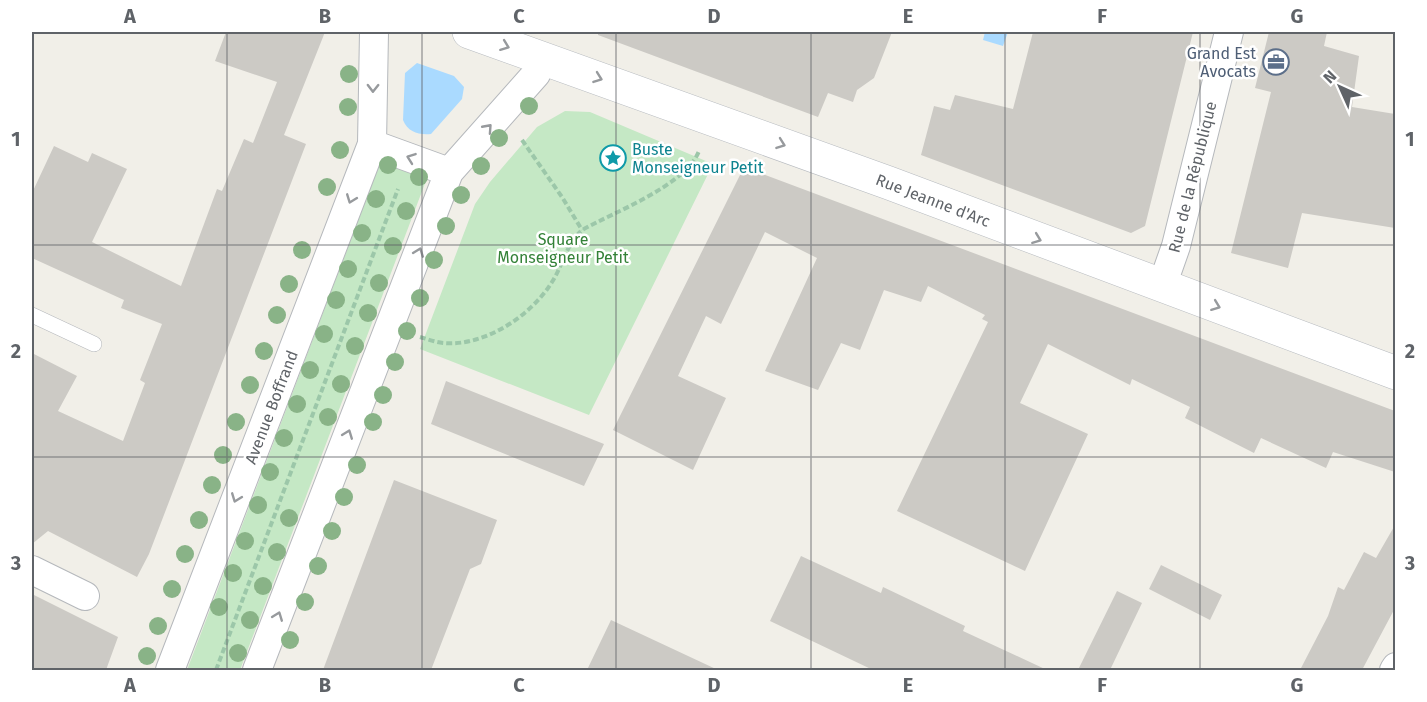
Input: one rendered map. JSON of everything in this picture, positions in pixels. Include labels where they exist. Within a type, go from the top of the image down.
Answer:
[{"type":"main road","name":"Rue Jeanne d'Arc","points":[[469,32],[889,183],[1395,373]]},
{"type":"street","name":"Avenue Boffrand","points":[[170,670],[372,144],[374,32]]},
{"type":"street","name":"Rue de la République","points":[[1162,286],[1176,246],[1229,32]]},
{"type":"street","points":[[257,670],[449,172],[536,74],[542,60]]},
{"type":"street","points":[[372,144],[449,172]]},
{"type":"street","points":[[32,570],[86,596]]},
{"type":"lane","points":[[32,315],[94,344]]},
{"type":"path","points":[[518,134],[582,230]]},
{"type":"path","points":[[415,335],[442,343],[462,342],[507,325],[540,299],[553,281],[573,238],[582,230],[652,192],[690,168],[700,147]]},
{"type":"path","points":[[216,670],[410,157]]},
{"type":"green space","name":"Square Monseigneur Petit","points":[[565,111],[590,112],[713,164],[589,415],[420,349],[475,204],[490,182],[537,127]]},
{"type":"green space","points":[[383,155],[429,173],[240,670],[187,670]]},
{"type":"water","points":[[985,32],[1008,32],[1003,46],[983,40]]},
{"type":"water","points":[[417,63],[454,76],[464,87],[462,99],[431,134],[414,132],[403,120],[405,73]]},
{"type":"building","points":[[226,32],[325,32],[284,135],[306,144],[149,554],[137,577],[48,531],[32,544],[32,353],[77,376],[58,411],[123,441],[145,383],[140,380],[162,324],[121,308],[124,300],[32,258],[32,193],[54,146],[88,162],[92,153],[127,169],[92,242],[181,286],[217,189],[222,191],[244,139],[253,143],[277,82],[215,61]]},
{"type":"building","points":[[598,32],[892,32],[874,78],[857,90],[853,102],[828,93],[818,117],[598,35]]},
{"type":"building","points":[[1033,32],[1193,32],[1145,226],[1131,233],[921,155],[934,106],[950,110],[955,95],[1013,109]]},
{"type":"building","points":[[1269,32],[1327,32],[1324,46],[1359,56],[1352,107],[1395,114],[1395,228],[1302,213],[1288,268],[1231,253],[1271,92],[1255,88]]},
{"type":"building","points":[[744,167],[1395,411],[1395,472],[1333,452],[1326,468],[1261,438],[1254,453],[1185,418],[1190,407],[1132,379],[1130,385],[1048,344],[1020,403],[1088,434],[1025,571],[897,511],[988,322],[982,319],[985,315],[928,286],[921,302],[884,290],[860,350],[841,343],[818,390],[765,371],[817,258],[765,232],[721,324],[706,316],[678,376],[726,398],[693,470],[613,430]]},
{"type":"building","points":[[446,381],[604,444],[584,486],[431,424]]},
{"type":"building","points":[[394,480],[497,520],[481,564],[470,569],[431,670],[323,670]]},
{"type":"building","points":[[1395,525],[1395,608],[1362,670],[1300,670],[1328,616],[1338,587],[1344,590],[1364,552],[1376,558]]},
{"type":"building","points":[[801,556],[881,593],[883,587],[965,626],[963,631],[1047,670],[873,670],[770,621]]},
{"type":"building","points":[[1161,565],[1222,595],[1210,620],[1149,589]]},
{"type":"building","points":[[1117,591],[1142,603],[1110,670],[1078,670]]},
{"type":"building","points":[[32,594],[118,637],[106,670],[32,670]]},
{"type":"building","points":[[611,620],[718,670],[587,670]]},
{"type":"place","name":"Grand Est Avocats","points":[[1276,62]]},
{"type":"place","name":"Buste Monseigneur Petit","points":[[613,158]]}]
